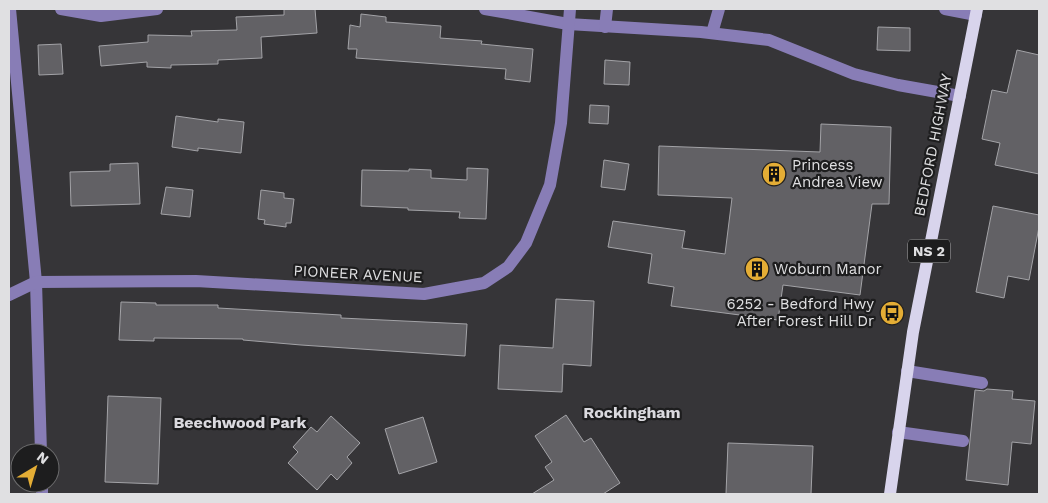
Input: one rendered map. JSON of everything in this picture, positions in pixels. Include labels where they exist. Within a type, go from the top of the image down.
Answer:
[{"type":"main road","name":"BEDFORD HIGHWAY","points":[[890,494],[912,332],[977,12]]},
{"type":"street","points":[[10,9],[36,282],[41,443]]},
{"type":"street","points":[[61,9],[101,16],[157,9]]},
{"type":"street","points":[[485,9],[568,24],[769,40],[854,74],[898,85],[960,96]]},
{"type":"street","name":"PIONEER AVENUE","points":[[9,295],[36,282],[196,281],[424,294],[484,283],[508,267],[526,242],[550,185],[560,123],[570,9]]},
{"type":"street","points":[[605,27],[607,9]]},
{"type":"street","points":[[712,34],[719,9]]},
{"type":"street","points":[[945,9],[977,12]]},
{"type":"street","points":[[907,371],[982,383]]},
{"type":"street","points":[[898,432],[963,441]]},
{"type":"building","points":[[284,9],[315,9],[317,33],[261,37],[262,58],[218,60],[218,64],[171,65],[171,68],[147,67],[147,62],[101,66],[99,46],[148,42],[148,35],[192,36],[191,31],[237,30],[236,17],[284,15]]},
{"type":"building","points":[[361,14],[386,17],[386,22],[441,26],[440,38],[482,41],[481,44],[533,49],[530,82],[505,79],[506,69],[356,58],[357,49],[348,49],[350,25],[360,27]]},
{"type":"building","points":[[878,27],[910,28],[910,51],[877,50]]},
{"type":"building","points":[[61,44],[63,74],[39,75],[38,45]]},
{"type":"building","points":[[1017,50],[1039,55],[1039,174],[995,165],[1000,143],[982,139],[992,90],[1007,93]]},
{"type":"building","points":[[605,60],[630,62],[629,85],[604,84]]},
{"type":"building","points":[[590,105],[609,106],[608,124],[589,123]]},
{"type":"building","points":[[176,116],[218,122],[218,119],[244,122],[241,153],[198,148],[198,151],[172,147]]},
{"type":"building","points":[[821,124],[891,127],[889,204],[872,204],[860,295],[783,285],[778,320],[671,306],[674,287],[648,283],[652,254],[608,247],[613,221],[685,231],[682,248],[725,254],[732,198],[658,195],[659,146],[820,152]]},
{"type":"building","points":[[604,160],[629,164],[625,190],[601,187]]},
{"type":"building","points":[[138,163],[140,204],[71,206],[70,172],[110,171],[110,164]]},
{"type":"building","points":[[467,168],[488,169],[486,219],[459,218],[460,212],[361,206],[362,170],[431,170],[431,178],[467,180]]},
{"type":"building","points":[[166,187],[193,190],[190,217],[161,214]]},
{"type":"building","points":[[261,190],[284,193],[284,198],[294,199],[291,223],[286,223],[286,227],[264,224],[265,220],[258,219]]},
{"type":"building","points":[[993,206],[1039,215],[1039,227],[1029,280],[1008,276],[1004,298],[976,292]]},
{"type":"building","points":[[556,299],[594,301],[591,366],[563,364],[562,392],[498,389],[500,345],[553,348]]},
{"type":"building","points":[[121,302],[156,303],[156,305],[218,305],[218,308],[341,315],[341,318],[467,324],[465,356],[301,345],[243,339],[154,338],[154,341],[119,340]]},
{"type":"building","points":[[987,389],[1013,391],[1012,399],[1035,401],[1031,444],[1012,442],[1008,485],[966,480],[975,390],[984,391]]},
{"type":"building","points":[[108,396],[161,398],[158,484],[105,482]]},
{"type":"building","points":[[566,415],[584,442],[591,438],[620,483],[603,494],[532,494],[554,480],[545,467],[552,462],[535,436]]},
{"type":"building","points":[[331,416],[360,443],[347,457],[352,463],[337,480],[331,474],[317,490],[288,463],[298,452],[293,447],[311,427],[317,432]]},
{"type":"building","points":[[423,417],[437,462],[399,474],[385,429]]},
{"type":"building","points":[[728,443],[813,446],[811,494],[726,494]]},
{"type":"place","name":"Princess Andrea View","points":[[774,174]]},
{"type":"place","name":"Woburn Manor","points":[[757,269]]},
{"type":"place","name":"6252 - Bedford Hwy After Forest Hill Dr","points":[[892,313]]},
{"type":"district","name":"Rockingham","points":[[632,412]]},
{"type":"district","name":"Beechwood Park","points":[[240,422]]}]
